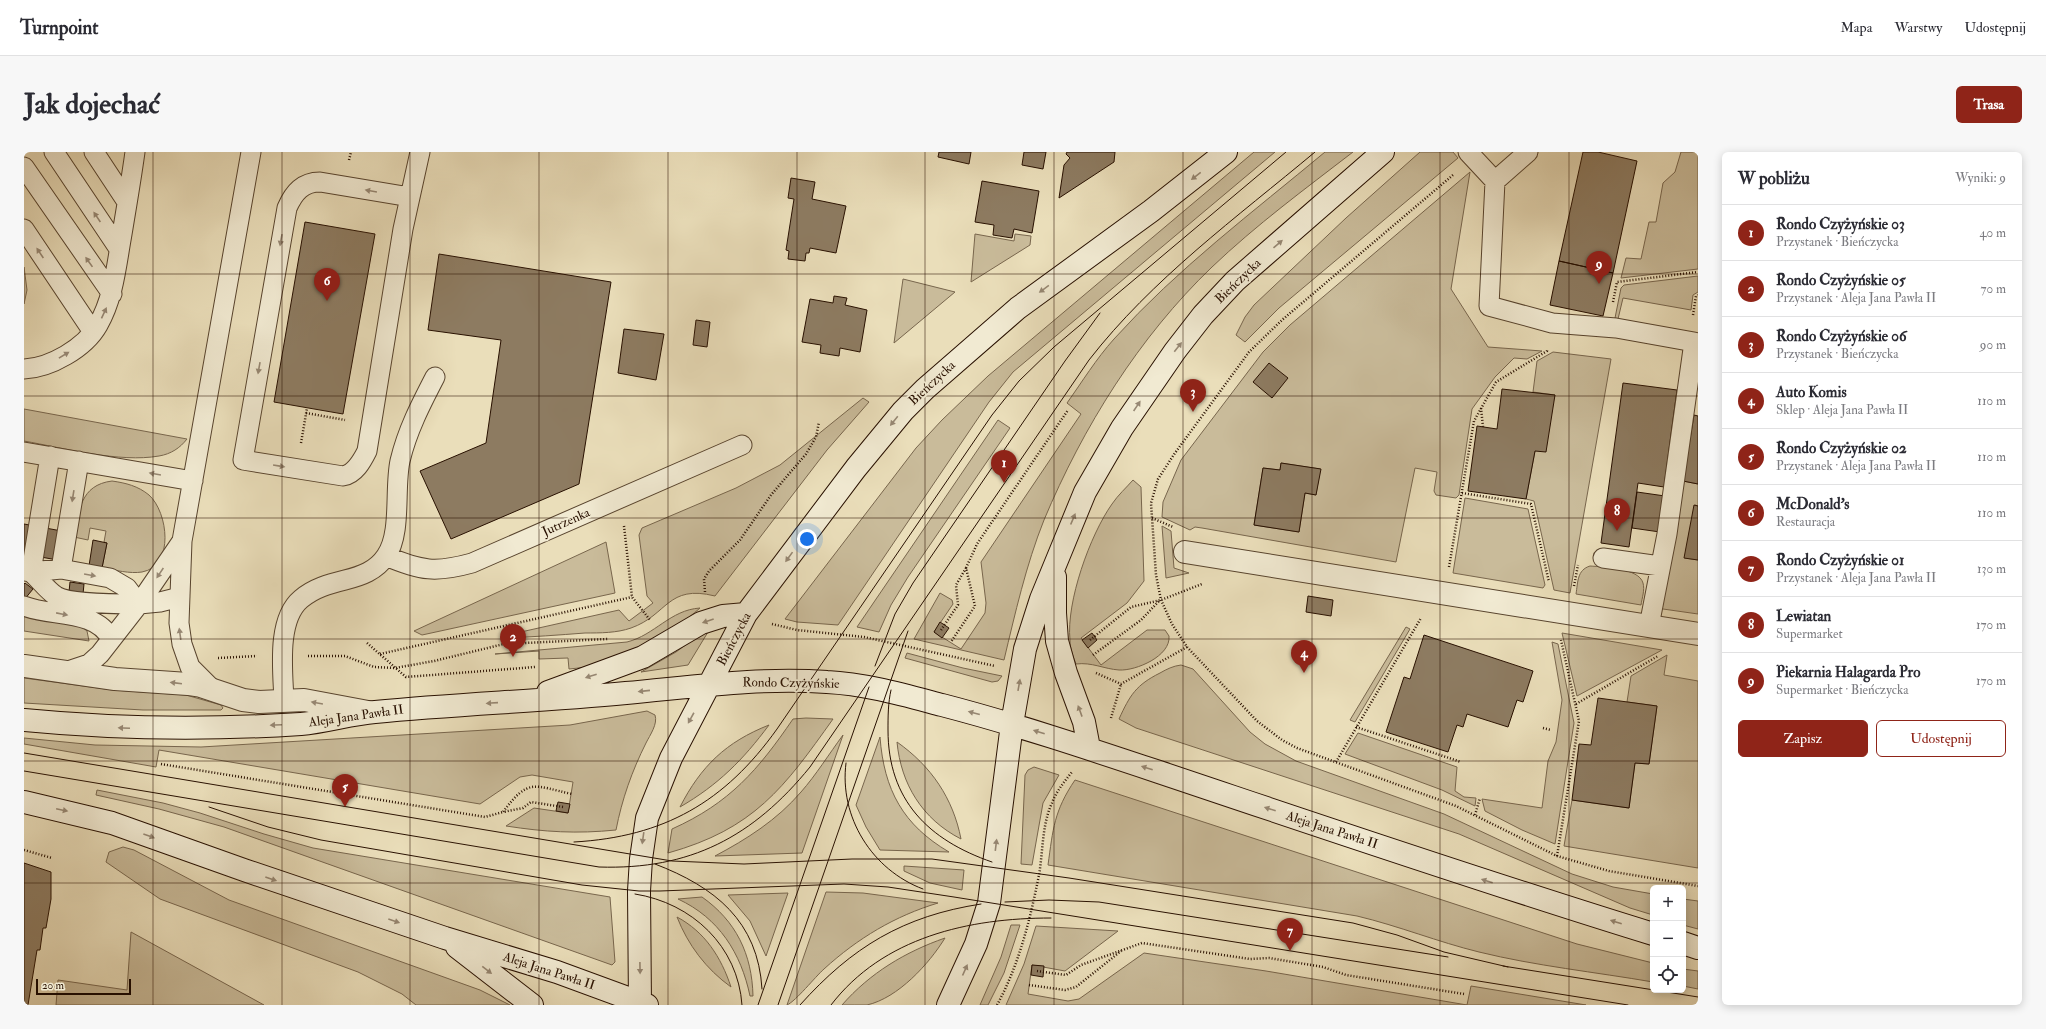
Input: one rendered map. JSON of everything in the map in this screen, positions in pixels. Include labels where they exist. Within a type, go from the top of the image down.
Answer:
[{"type":"main road","name":"Bieńczycka","points":[[710,684],[746,614],[856,468],[903,411],[925,389],[1018,308],[1151,211],[1226,152]]},
{"type":"main road","name":"Bieńczycka","points":[[1012,724],[1025,649],[1058,554],[1085,492],[1122,428],[1175,351],[1204,315],[1235,281],[1383,152]]},
{"type":"main road","points":[[1185,552],[1698,634]]},
{"type":"main road","points":[[1058,554],[1055,596],[1057,641],[1066,673],[1084,722],[1089,748]]},
{"type":"main road","points":[[531,700],[561,686],[620,667],[643,657],[701,623],[723,616],[746,614]]},
{"type":"main road","points":[[24,666],[115,679],[173,682],[213,690],[243,700],[304,700],[370,712]]},
{"type":"main road","name":"Rondo Czyżyńskie","points":[[710,684],[756,681],[815,681],[846,684],[911,697],[1012,724]]},
{"type":"main road","points":[[642,1004],[639,891],[640,859],[646,825],[651,806],[670,758],[710,684]]},
{"type":"main road","name":"Aleja Jana Pawła II","points":[[24,720],[102,727],[163,729],[306,724],[370,712],[626,693],[710,684]]},
{"type":"main road","points":[[948,1005],[976,944],[988,908],[1012,724]]},
{"type":"main road","name":"Aleja Jana Pawła II","points":[[1012,724],[1089,748],[1524,894],[1650,933]]},
{"type":"main road","name":"Aleja Jana Pawła II","points":[[24,802],[112,823],[244,870],[445,938],[557,972],[642,1004]]},
{"type":"main road","points":[[445,938],[532,1005]]},
{"type":"main road","points":[[1686,944],[1698,948]]},
{"type":"lane","points":[[54,152],[119,249]]},
{"type":"lane","points":[[94,152],[127,202]]},
{"type":"lane","points":[[26,366],[63,356],[93,332],[98,324],[112,294],[135,152]]},
{"type":"lane","points":[[213,690],[196,674],[187,659],[180,633],[182,541],[251,152]]},
{"type":"lane","points":[[410,197],[320,182],[311,182],[296,192],[287,208],[243,460],[343,476],[348,475],[364,459],[367,451],[410,197],[420,152]]},
{"type":"lane","points":[[1468,152],[1495,181],[1489,306],[1552,323],[1606,328],[1694,342],[1666,534],[1649,626]]},
{"type":"lane","points":[[1495,181],[1528,152]]},
{"type":"lane","points":[[24,167],[112,294]]},
{"type":"lane","points":[[24,229],[93,332]]},
{"type":"lane","points":[[284,701],[282,656],[288,618],[293,608],[300,600],[310,593],[323,586],[369,572],[378,566],[386,556],[391,546],[394,533],[400,462],[406,439],[416,414],[436,377]]},
{"type":"lane","name":"Jutrzenka","points":[[386,556],[410,566],[431,570],[448,570],[472,564],[742,445]]},
{"type":"lane","points":[[24,452],[193,481]]},
{"type":"lane","points":[[28,571],[50,456]]},
{"type":"lane","points":[[61,569],[79,461]]},
{"type":"lane","points":[[64,672],[89,664],[100,654],[139,604],[182,541]]},
{"type":"lane","points":[[1603,558],[1660,566]]},
{"type":"lane","points":[[28,571],[61,569],[110,578],[127,588],[139,604]]},
{"type":"lane","points":[[28,571],[56,596],[65,598],[112,605],[160,602],[180,597]]},
{"type":"lane","points":[[24,606],[92,621],[106,630],[111,639]]},
{"type":"path","points":[[1458,170],[1265,336],[1249,352],[1175,453],[1158,479],[1152,494],[1151,503],[1156,575],[1161,600],[1172,624],[1188,647],[1257,722],[1297,748],[1441,800],[1475,815],[1557,856],[1609,872],[1698,886]]},
{"type":"path","points":[[1606,328],[1617,282],[1698,272]]},
{"type":"path","points":[[1449,568],[1474,421],[1496,382],[1547,351]]},
{"type":"path","points":[[297,469],[307,408]]},
{"type":"path","points":[[1481,408],[1483,427]]},
{"type":"path","points":[[942,630],[958,605],[956,585],[977,544],[1068,410]]},
{"type":"path","points":[[705,593],[704,581],[709,571],[740,540],[770,495],[806,454],[816,437],[819,422]]},
{"type":"path","points":[[1462,493],[1479,494],[1531,504],[1550,587]]},
{"type":"path","points":[[624,526],[632,597],[650,620]]},
{"type":"path","points":[[951,642],[975,606],[966,568]]},
{"type":"path","points":[[1090,640],[1131,608],[1161,600],[1196,586]]},
{"type":"path","points":[[380,654],[632,597]]},
{"type":"path","points":[[1093,655],[1141,620],[1161,600]]},
{"type":"path","points":[[1336,762],[1425,611]]},
{"type":"path","points":[[779,627],[864,637],[996,667]]},
{"type":"path","points":[[1557,856],[1579,721],[1560,636]]},
{"type":"path","points":[[302,656],[345,656],[374,667],[394,668],[434,661],[504,644],[611,639]]},
{"type":"path","points":[[366,643],[406,678],[541,667]]},
{"type":"path","points":[[1113,716],[1121,684],[1188,647]]},
{"type":"path","points":[[216,658],[260,656]]},
{"type":"path","points":[[1576,704],[1658,656]]},
{"type":"path","points":[[1091,672],[1121,684]]},
{"type":"path","points":[[1356,727],[1461,762]]},
{"type":"path","points":[[1543,728],[1551,730]]},
{"type":"path","points":[[161,764],[485,817],[523,808],[531,802],[563,807]]},
{"type":"path","points":[[997,1005],[1008,983],[1026,931],[1039,874],[1050,808],[1067,778]]},
{"type":"path","points":[[503,812],[524,789],[535,786],[572,794]]},
{"type":"path","points":[[1475,815],[1480,798]]},
{"type":"path","points":[[24,850],[52,858]]},
{"type":"path","points":[[1037,971],[1066,975],[1081,965],[1142,943],[1250,960],[1269,958],[1323,967],[1346,975],[1464,994]]},
{"type":"path","points":[[1029,985],[1065,990],[1076,986],[1123,949]]},
{"type":"shaded area","points":[[1254,152],[1275,152],[1013,372],[989,402],[838,625],[797,622],[785,619],[916,448],[942,420],[988,376]]},
{"type":"shaded area","points":[[1325,152],[1353,152],[1263,222],[1212,267],[1185,294],[1160,323],[1115,385],[1076,451],[1044,520],[1026,572],[1004,660],[914,639],[940,593],[952,600],[953,604],[934,632],[961,649],[985,613],[986,603],[981,562],[1081,414],[1067,403],[1095,363],[1107,347],[1138,313],[1189,265]]},
{"type":"shaded area","points":[[1420,152],[1453,152],[1458,158],[1279,308],[1245,342],[1236,335],[1245,317],[1254,305],[1346,218]]},
{"type":"shaded area","points":[[1681,152],[1698,152],[1698,269],[1621,278],[1626,258],[1641,259],[1649,222],[1656,222],[1663,183],[1675,172]]},
{"type":"shaded area","points":[[1470,172],[1451,289],[1488,347],[1542,351],[1527,359],[1514,358],[1495,377],[1472,409],[1459,495],[1456,498],[1436,495],[1434,491],[1437,472],[1415,468],[1396,562],[1202,528],[1195,527],[1190,530],[1162,517],[1163,502],[1181,460],[1263,352],[1290,325]],"holes":[[[1281,463],[1320,469],[1316,495],[1305,493],[1299,532],[1254,525],[1263,468],[1280,470]]]},
{"type":"shaded area","points":[[975,234],[1014,241],[1015,234],[1031,236],[1030,245],[971,282]]},
{"type":"shaded area","points":[[24,267],[27,290],[24,304]]},
{"type":"shaded area","points":[[1698,276],[1698,292],[1693,295],[1691,310],[1623,298],[1618,319],[1615,318],[1621,288],[1624,285]]},
{"type":"shaded area","points":[[903,279],[955,292],[894,343]]},
{"type":"shaded area","points":[[1553,352],[1611,359],[1570,593],[1554,590],[1534,501],[1526,499],[1535,451],[1555,395],[1533,392],[1537,361]]},
{"type":"shaded area","points":[[863,398],[869,402],[827,450],[715,596],[699,593],[677,597],[643,622],[631,628],[620,631],[515,638],[505,638],[503,636],[619,610],[629,621],[653,603],[647,596],[639,535],[642,528],[736,488],[780,465]]},
{"type":"shaded area","points":[[24,409],[187,439],[178,448],[167,454],[144,458],[127,458],[74,451],[24,441]]},
{"type":"shaded area","points":[[998,420],[1010,428],[908,577],[891,605],[879,632],[857,627]]},
{"type":"shaded area","points":[[1133,480],[1141,487],[1144,581],[1127,603],[1081,638],[1101,665],[1147,630],[1165,630],[1169,636],[1168,643],[1159,656],[1143,665],[1126,670],[1087,664],[1076,664],[1071,646],[1070,625],[1072,607],[1081,569],[1104,517],[1114,501]]},
{"type":"shaded area","points":[[112,481],[132,485],[141,489],[156,503],[161,513],[164,525],[164,549],[160,560],[153,568],[142,572],[127,572],[102,568],[107,543],[104,542],[106,531],[90,528],[88,540],[74,537],[80,509],[87,494],[101,483]]},
{"type":"shaded area","points":[[1683,481],[1698,484],[1698,506],[1695,505],[1685,558],[1698,560],[1698,614],[1663,609],[1661,607]]},
{"type":"shaded area","points":[[1465,498],[1528,509],[1545,585],[1543,588],[1453,573]]},
{"type":"shaded area","points":[[1162,526],[1171,531],[1174,568],[1189,573],[1166,578]]},
{"type":"shaded area","points":[[606,542],[615,593],[422,635],[414,631]]},
{"type":"shaded area","points":[[1590,566],[1620,569],[1635,574],[1640,578],[1644,588],[1641,605],[1576,594],[1580,573]]},
{"type":"shaded area","points":[[700,608],[665,634],[639,648],[612,660],[592,666],[569,669],[568,658],[539,659],[539,651],[495,654],[627,642],[637,639],[680,613]]},
{"type":"shaded area","points":[[24,615],[82,627],[87,631],[89,641],[24,631]]},
{"type":"shaded area","points":[[1406,627],[1410,629],[1355,722],[1350,720]]},
{"type":"shaded area","points":[[706,630],[708,632],[688,665],[641,672],[676,652]]},
{"type":"shaded area","points":[[1562,633],[1662,650],[1577,696]]},
{"type":"shaded area","points":[[1552,642],[1558,644],[1574,723],[1555,844],[1522,830],[1485,811],[1482,799],[1542,808],[1548,761],[1556,742],[1562,700]]},
{"type":"shaded area","points":[[907,653],[963,668],[1002,676],[998,681],[992,682],[905,658]]},
{"type":"shaded area","points":[[1667,655],[1664,675],[1698,681],[1698,868],[1564,846],[1572,800],[1629,808],[1635,763],[1649,764],[1657,706],[1627,702],[1631,676]]},
{"type":"shaded area","points":[[1181,665],[1193,669],[1250,732],[1265,744],[1296,761],[1444,814],[1572,874],[1613,887],[1650,893],[1650,914],[1630,908],[1459,834],[1136,728],[1119,719],[1130,697],[1139,686],[1152,677],[1173,667]]},
{"type":"shaded area","points":[[24,678],[113,690],[186,695],[221,705],[223,708],[221,710],[143,710],[24,703]]},
{"type":"shaded area","points":[[647,711],[655,715],[655,726],[641,754],[624,796],[616,830],[587,832],[534,830],[506,826],[534,808],[568,813],[573,782],[532,775],[520,777],[480,804],[159,750],[156,767],[24,744],[24,738],[95,745],[201,747],[570,725]]},
{"type":"shaded area","points":[[793,719],[833,719],[799,766],[764,803],[745,818],[723,832],[698,843],[668,853],[672,829],[692,819],[727,796],[755,769]]},
{"type":"shaded area","points":[[769,725],[729,771],[694,799],[680,807],[697,779],[716,757],[740,739]]},
{"type":"shaded area","points":[[1358,733],[1457,767],[1455,791],[1464,797],[1476,798],[1475,806],[1442,790],[1345,754]]},
{"type":"shaded area","points":[[843,735],[802,853],[715,856],[750,836],[772,820],[792,802],[817,772]]},
{"type":"shaded area","points":[[880,737],[886,774],[891,790],[899,804],[908,818],[919,830],[949,852],[880,850],[866,827],[856,805]]},
{"type":"shaded area","points":[[897,742],[909,751],[930,772],[939,784],[952,810],[961,839],[947,831],[935,821],[916,799],[903,772]]},
{"type":"shaded area","points":[[1034,767],[1059,775],[1043,803],[1032,865],[1021,864],[1025,775],[1028,770]]},
{"type":"shaded area","points":[[1075,780],[1577,944],[1650,962],[1650,982],[1500,957],[1464,948],[1388,924],[1357,916],[1048,865],[1053,830],[1059,811]]},
{"type":"shaded area","points":[[97,790],[163,803],[313,848],[610,897],[615,962],[612,965],[224,827],[159,809],[96,795]]},
{"type":"shaded area","points":[[123,847],[134,850],[229,900],[480,990],[510,1005],[416,1005],[402,994],[358,972],[160,899],[106,862],[109,852]]},
{"type":"shaded area","points":[[904,866],[964,870],[962,890],[930,883],[904,871]]},
{"type":"shaded area","points":[[826,892],[863,893],[938,903],[892,921],[850,947],[824,969],[791,1003],[787,1005]]},
{"type":"shaded area","points":[[788,893],[766,956],[750,921],[728,895]]},
{"type":"shaded area","points":[[702,897],[714,906],[724,917],[740,940],[749,966],[753,996],[750,996],[741,965],[726,938],[705,916],[678,899]]},
{"type":"shaded area","points":[[1686,899],[1698,901],[1698,929],[1686,926]]},
{"type":"shaded area","points":[[677,917],[696,930],[711,946],[727,976],[731,987],[706,964],[692,947]]},
{"type":"shaded area","points":[[1011,925],[1020,925],[1004,973],[988,1005],[980,1005],[1001,957]]},
{"type":"shaded area","points":[[1036,926],[1118,931],[1065,971],[1032,965],[1028,994],[1068,1001],[1079,999],[1144,953],[1266,971],[1467,1005],[1006,1005],[1024,964]]},
{"type":"shaded area","points":[[131,932],[264,1005],[56,1005],[58,980],[127,990]]},
{"type":"shaded area","points":[[945,938],[921,969],[901,988],[879,1001],[867,1005],[842,1005],[876,973],[902,957]]},
{"type":"shaded area","points":[[1686,969],[1698,971],[1698,989],[1686,987]]},
{"type":"shaded area","points":[[1471,986],[1586,1005],[1467,1005]]},
{"type":"building","points":[[939,152],[971,152],[969,164],[938,157]]},
{"type":"building","points":[[1024,152],[1046,152],[1043,169],[1022,165]]},
{"type":"building","points":[[1067,152],[1115,152],[1114,162],[1059,198],[1064,165],[1070,158],[1066,154]]},
{"type":"building","points":[[1583,152],[1598,152],[1637,161],[1613,273],[1559,261]]},
{"type":"building","points":[[791,178],[815,182],[812,199],[846,206],[836,253],[810,248],[809,253],[806,253],[805,261],[788,259],[789,251],[786,250],[794,199],[788,198]]},
{"type":"building","points":[[982,181],[1039,191],[1032,233],[1014,229],[1012,238],[993,235],[994,225],[975,222]]},
{"type":"building","points":[[305,222],[375,234],[343,414],[274,402]]},
{"type":"building","points":[[439,254],[611,282],[579,484],[451,539],[420,471],[486,443],[501,340],[428,330]]},
{"type":"building","points":[[1559,261],[1613,273],[1603,316],[1550,305]]},
{"type":"building","points":[[834,296],[847,298],[845,305],[867,310],[860,352],[840,348],[839,356],[820,353],[821,345],[802,342],[810,299],[833,303]]},
{"type":"building","points":[[696,320],[710,322],[707,347],[693,345]]},
{"type":"building","points":[[624,329],[664,334],[656,380],[618,373]]},
{"type":"building","points":[[1269,363],[1288,378],[1272,398],[1253,382]]},
{"type":"building","points":[[1623,383],[1677,390],[1664,487],[1638,483],[1629,547],[1601,543]]},
{"type":"building","points":[[1502,389],[1555,395],[1546,452],[1535,451],[1526,499],[1468,491],[1477,426],[1497,429]]},
{"type":"building","points":[[1694,415],[1698,416],[1698,484],[1683,481]]},
{"type":"building","points":[[1281,463],[1321,469],[1316,495],[1305,493],[1299,532],[1254,525],[1263,468],[1280,470]]},
{"type":"building","points":[[1637,492],[1665,496],[1660,532],[1632,528]]},
{"type":"building","points":[[1694,505],[1698,506],[1698,560],[1684,558]]},
{"type":"building","points":[[24,524],[67,532],[63,561],[24,554]]},
{"type":"building","points":[[93,540],[107,543],[102,568],[89,566]]},
{"type":"building","points":[[70,582],[84,584],[83,594],[69,592]]},
{"type":"building","points":[[25,583],[33,589],[24,600],[24,584]]},
{"type":"building","points":[[1308,596],[1333,600],[1331,616],[1306,612]]},
{"type":"building","points":[[940,622],[949,628],[942,638],[934,632]]},
{"type":"building","points":[[1092,633],[1097,640],[1088,648],[1082,640]]},
{"type":"building","points":[[1424,635],[1533,671],[1523,702],[1517,700],[1508,727],[1467,714],[1463,727],[1457,725],[1448,752],[1386,732],[1404,677],[1410,679]]},
{"type":"building","points":[[1598,698],[1657,706],[1649,764],[1635,763],[1629,808],[1572,800],[1579,744],[1591,745]]},
{"type":"building","points":[[558,802],[570,804],[568,813],[556,811]]},
{"type":"building","points":[[24,863],[51,872],[51,899],[46,928],[43,928],[40,950],[37,950],[28,1005],[24,1005]]},
{"type":"building","points":[[1032,965],[1044,966],[1043,977],[1031,975]]},
{"type":"tram line","points":[[574,842],[606,839],[636,832],[664,823],[690,811],[714,796],[736,777],[757,755],[777,729],[992,415],[1019,381],[1054,347],[1286,152]]},
{"type":"tram line","points":[[24,771],[599,867],[632,866],[662,862],[691,855],[717,844],[742,830],[766,813],[788,792],[810,767],[1089,360],[1114,331],[1167,276],[1196,250],[1315,152]]},
{"type":"tram line","points":[[875,666],[895,614],[913,583],[1065,361],[1100,313]]},
{"type":"tram line","points":[[778,1005],[908,631]]},
{"type":"tram line","points":[[758,1005],[869,687]]},
{"type":"tram line","points":[[891,690],[888,720],[890,755],[895,777],[904,797],[916,814],[931,829],[949,842],[969,853],[992,862]]},
{"type":"tram line","points":[[24,753],[672,861],[744,864],[852,859],[932,859],[1069,878],[1353,923],[1397,935],[1444,952],[1508,967]]},
{"type":"tram line","points":[[846,763],[845,783],[848,803],[854,822],[863,839],[874,855],[888,869],[923,889]]},
{"type":"tram line","points":[[209,807],[268,827],[321,840],[582,885],[639,891],[844,884],[888,887],[1628,1005]]},
{"type":"tram line","points":[[655,864],[677,873],[696,884],[714,896],[730,910],[742,926],[752,944],[759,965],[762,989]]},
{"type":"tram line","points":[[635,894],[656,899],[675,907],[693,918],[708,931],[721,946],[732,964],[739,984],[742,1005]]},
{"type":"tram line","points":[[1005,902],[1049,900],[1099,902],[1448,957]]},
{"type":"tram line","points":[[800,1005],[839,966],[881,937],[903,926],[927,917],[953,909],[981,904]]},
{"type":"tram line","points":[[831,1005],[852,982],[876,963],[902,948],[930,936],[989,922],[1051,918]]},
{"type":"tram line","points":[[1503,966],[1698,997]]},
{"type":"place","name":"Piekarnia Halagarda Pro","points":[[1599,284]]},
{"type":"place","name":"McDonald's","points":[[327,301]]},
{"type":"place","name":"Rondo Czyżyńskie 06","points":[[1193,412]]},
{"type":"place","name":"Rondo Czyżyńskie 03","points":[[1004,483]]},
{"type":"place","name":"Lewiatan","points":[[1617,531]]},
{"type":"place","name":"Rondo Czyżyńskie 05","points":[[513,657]]},
{"type":"place","name":"Auto Komis","points":[[1304,673]]},
{"type":"place","name":"Rondo Czyżyńskie 02","points":[[345,807]]},
{"type":"place","name":"Rondo Czyżyńskie 01","points":[[1290,951]]}]
